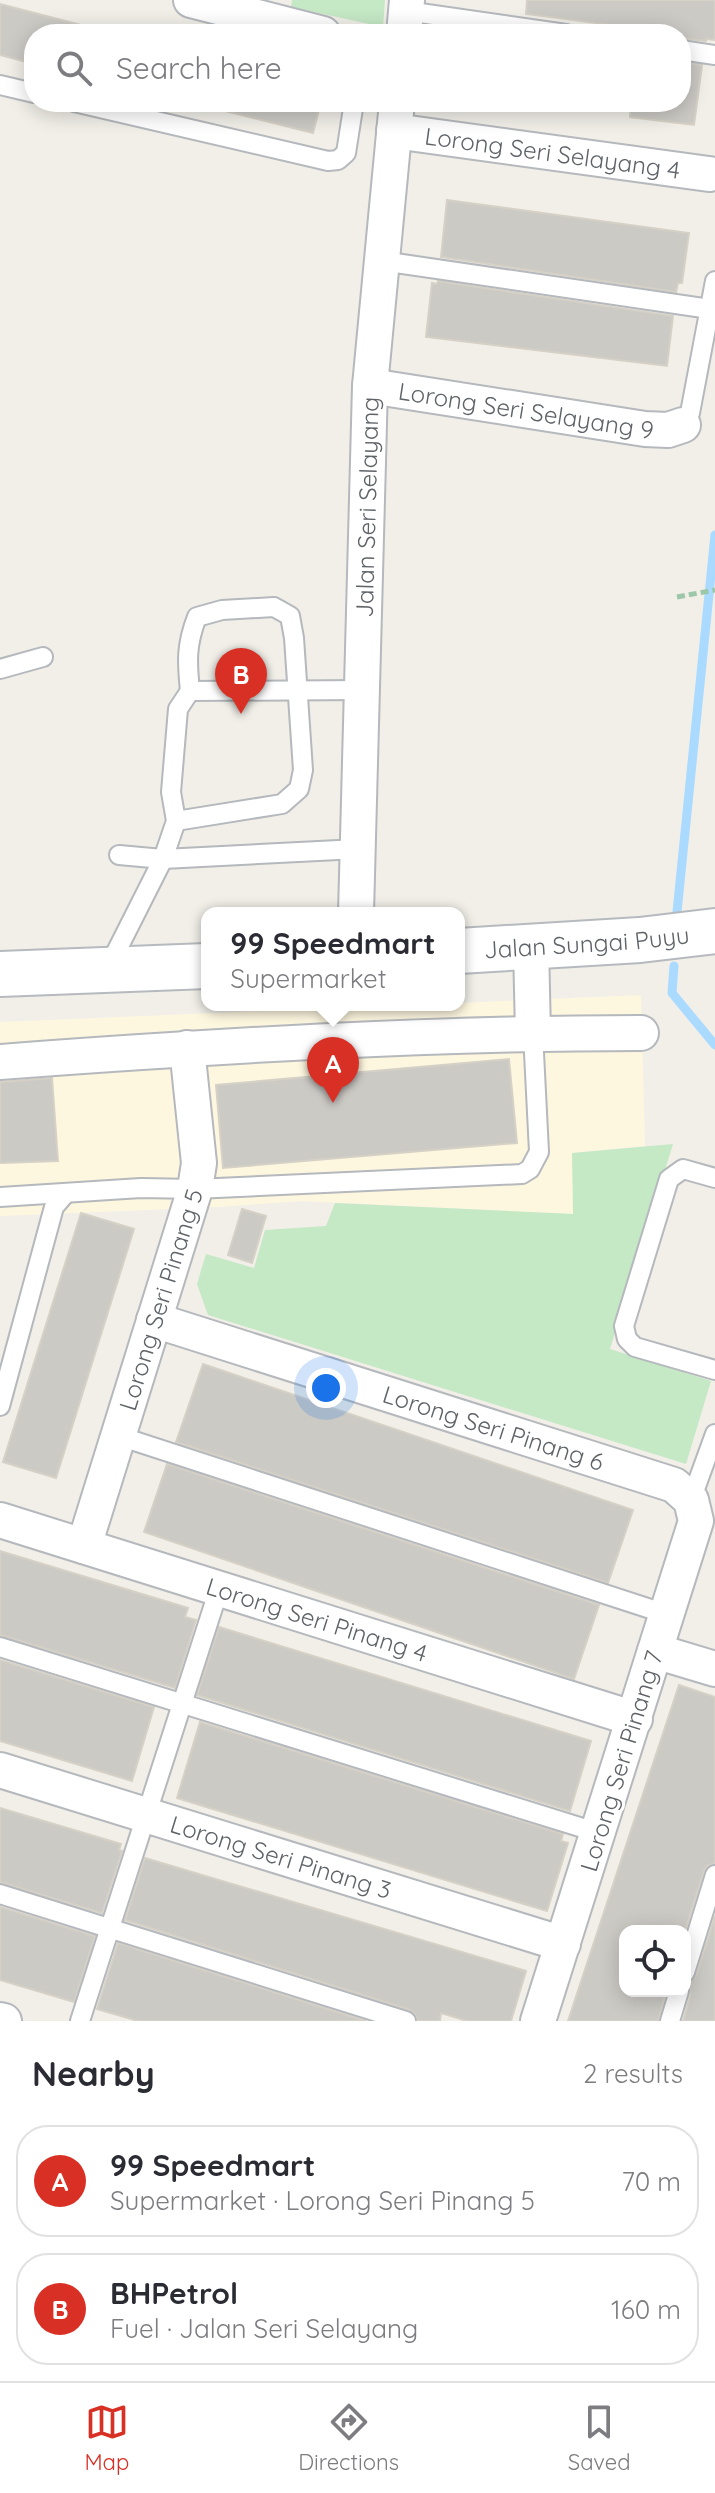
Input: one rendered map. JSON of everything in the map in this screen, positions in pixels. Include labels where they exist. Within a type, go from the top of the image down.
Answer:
[{"type":"main road","name":"Jalan Sungai Puyu","points":[[465,951],[640,940],[715,931]]},
{"type":"main road","points":[[0,974],[201,966]]},
{"type":"street","points":[[191,0],[284,24]]},
{"type":"street","name":"Lorong Seri Selayang 4","points":[[396,117],[712,176]]},
{"type":"street","name":"Jalan Seri Selayang","points":[[356,907],[370,386],[396,117]]},
{"type":"street","name":"Lorong Seri Selayang 9","points":[[370,386],[645,429],[668,430],[683,425]]},
{"type":"street","points":[[531,946],[533,1033]]},
{"type":"street","points":[[0,1062],[187,1048],[533,1033],[641,1033]]},
{"type":"street","name":"Lorong Seri Pinang 5","points":[[84,1546],[195,1189],[199,1163],[187,1048]]},
{"type":"street","name":"Lorong Seri Pinang 6","points":[[154,1320],[674,1485],[691,1500]]},
{"type":"street","name":"Lorong Seri Pinang 7","points":[[538,2021],[696,1521],[691,1500]]},
{"type":"street","name":"Lorong Seri Pinang 4","points":[[0,1520],[635,1719]]},
{"type":"street","points":[[655,1651],[715,1669]]},
{"type":"street","name":"Lorong Seri Pinang 3","points":[[0,1770],[563,1944]]},
{"type":"lane","points":[[405,15],[481,24]]},
{"type":"lane","points":[[691,51],[715,55]]},
{"type":"lane","points":[[0,85],[24,91]]},
{"type":"lane","points":[[117,112],[328,161],[338,160],[346,153],[352,112]]},
{"type":"lane","points":[[382,261],[710,309]]},
{"type":"lane","points":[[683,425],[690,413],[715,281]]},
{"type":"lane","points":[[107,970],[163,859],[176,821],[171,792],[178,709],[190,691],[188,638],[197,617],[222,610],[274,607],[290,616],[294,638],[303,770],[299,789],[282,804],[176,821]]},
{"type":"lane","points":[[0,669],[43,657]]},
{"type":"lane","points":[[190,691],[362,690]]},
{"type":"lane","points":[[119,855],[163,859],[358,849]]},
{"type":"lane","points":[[0,1197],[141,1188],[195,1189],[522,1174],[530,1169],[539,1152],[533,1033]]},
{"type":"lane","points":[[714,1367],[635,1347],[627,1339],[624,1326],[669,1179],[683,1169],[715,1178]]},
{"type":"lane","points":[[0,1406],[5,1373],[54,1207],[66,1193]]},
{"type":"lane","points":[[691,1500],[715,1434]]},
{"type":"lane","points":[[119,1436],[666,1614]]},
{"type":"lane","points":[[80,2021],[219,1589]]},
{"type":"lane","points":[[0,1647],[599,1833]]},
{"type":"lane","points":[[691,1953],[715,1875]]},
{"type":"lane","points":[[0,1894],[406,2021]]},
{"type":"lane","points":[[670,2021],[677,1997]]},
{"type":"path","points":[[677,597],[715,590]]},
{"type":"shaded area","points":[[641,995],[645,1146],[573,1153],[573,1214],[301,1201],[0,1216],[0,1022],[264,1011],[465,1011],[465,1003]]},
{"type":"green space","points":[[292,0],[385,0],[383,24],[369,24],[291,7]]},
{"type":"green space","points":[[673,1144],[610,1349],[711,1381],[686,1464],[208,1315],[197,1284],[206,1254],[254,1268],[265,1230],[326,1226],[335,1203],[573,1214],[572,1153]]},
{"type":"building","points":[[527,0],[715,0],[715,40],[691,39],[691,24],[604,24],[526,14]]},
{"type":"building","points":[[0,4],[77,24],[24,24],[24,61],[0,55]]},
{"type":"building","points":[[691,63],[702,65],[694,125],[630,117],[630,112],[691,112]]},
{"type":"building","points":[[229,112],[318,112],[313,133]]},
{"type":"building","points":[[447,200],[689,233],[682,283],[678,283],[676,292],[441,257]]},
{"type":"building","points":[[438,281],[673,316],[667,366],[426,337],[432,283],[437,284]]},
{"type":"building","points":[[509,1059],[517,1143],[223,1168],[216,1085]]},
{"type":"building","points":[[52,1078],[58,1161],[0,1163],[0,1082]]},
{"type":"building","points":[[242,1209],[266,1216],[252,1263],[228,1255]]},
{"type":"building","points":[[81,1213],[134,1229],[56,1478],[3,1462]]},
{"type":"building","points":[[203,1364],[633,1510],[608,1583],[176,1442]]},
{"type":"building","points":[[167,1464],[599,1605],[574,1679],[144,1532]]},
{"type":"building","points":[[0,1551],[188,1608],[185,1617],[196,1620],[175,1688],[0,1635]]},
{"type":"building","points":[[219,1627],[591,1741],[570,1811],[197,1695]]},
{"type":"building","points":[[0,1660],[154,1707],[132,1781],[0,1741]]},
{"type":"building","points":[[679,1685],[715,1697],[715,1863],[704,1871],[687,1925],[619,1925],[619,1997],[664,1997],[658,2021],[568,2021]]},
{"type":"building","points":[[200,1722],[563,1834],[561,1841],[568,1843],[547,1911],[177,1798]]},
{"type":"building","points":[[0,1808],[121,1844],[119,1850],[122,1851],[102,1913],[0,1882]]},
{"type":"building","points":[[145,1858],[526,1971],[511,2021],[467,2021],[441,2013],[440,2021],[418,2021],[410,2010],[125,1920]]},
{"type":"building","points":[[0,1907],[95,1936],[74,2002],[0,1980]]},
{"type":"building","points":[[715,1916],[715,2021],[683,2021],[691,1997],[691,1980],[696,1976]]},
{"type":"building","points":[[118,1943],[366,2021],[138,2021],[97,2009]]},
{"type":"waterway","points":[[677,912],[715,535]]},
{"type":"waterway","points":[[674,966],[672,993],[715,1045]]},
{"type":"place","name":"BHPetrol","points":[[241,714]]},
{"type":"place","name":"99 Speedmart","points":[[333,1103]]}]
